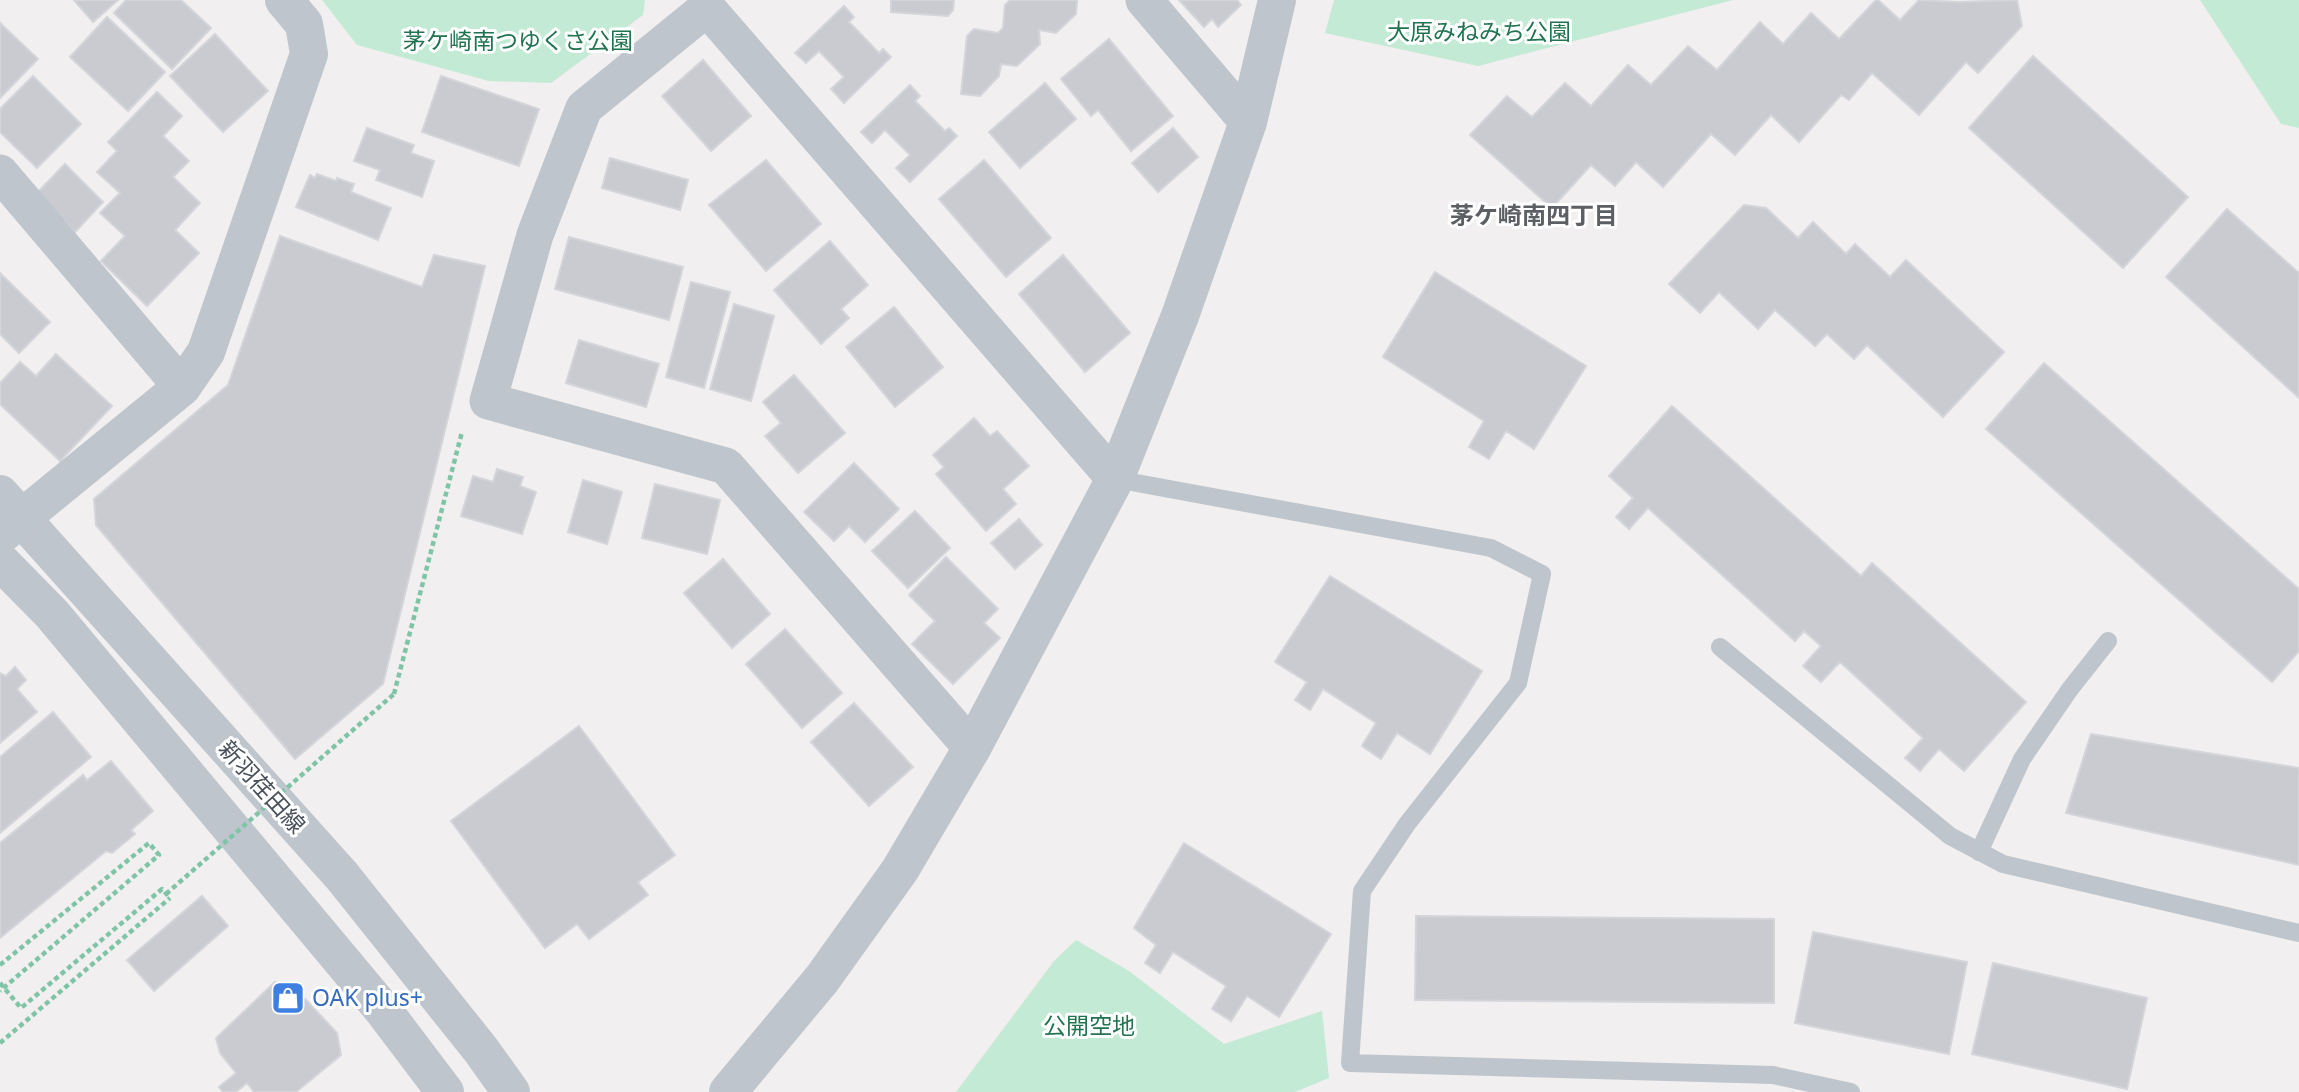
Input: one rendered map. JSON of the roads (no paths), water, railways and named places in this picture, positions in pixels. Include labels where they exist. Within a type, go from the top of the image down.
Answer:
[{"type":"street","points":[[7,516],[181,387],[206,352],[309,54],[304,24],[284,0]]},
{"type":"street","points":[[1144,0],[1248,122]]},
{"type":"street","points":[[728,1092],[822,979],[892,881],[972,748],[1115,479],[1180,316],[1248,122],[1278,0]]},
{"type":"street","points":[[972,748],[726,466],[488,401],[535,235],[584,108],[707,8],[1115,479]]},
{"type":"street","points":[[0,173],[181,387]]},
{"type":"street","name":"新羽荏田線","points":[[7,516],[342,876],[481,1050],[510,1092]]},
{"type":"street","points":[[0,561],[52,614],[383,1010],[445,1092]]},
{"type":"lane","points":[[1115,479],[1490,548],[1542,574],[1518,683],[1407,824],[1362,891],[1350,1063],[1773,1075],[1851,1092]]},
{"type":"lane","points":[[1979,852],[2022,759],[2070,689],[2108,641]]},
{"type":"lane","points":[[1720,647],[1950,836],[2003,864],[2299,933]]},
{"type":"place","name":"OAK plus+","points":[[288,998]]},
{"type":"district","name":"茅ケ崎南四丁目","points":[[1534,216]]},
{"type":"park label","name":"大原みねみち公園","points":[[1479,32]]},
{"type":"park label","name":"茅ケ崎南つゆくさ公園","points":[[518,41]]},
{"type":"park label","name":"公開空地","points":[[1089,1026]]}]
